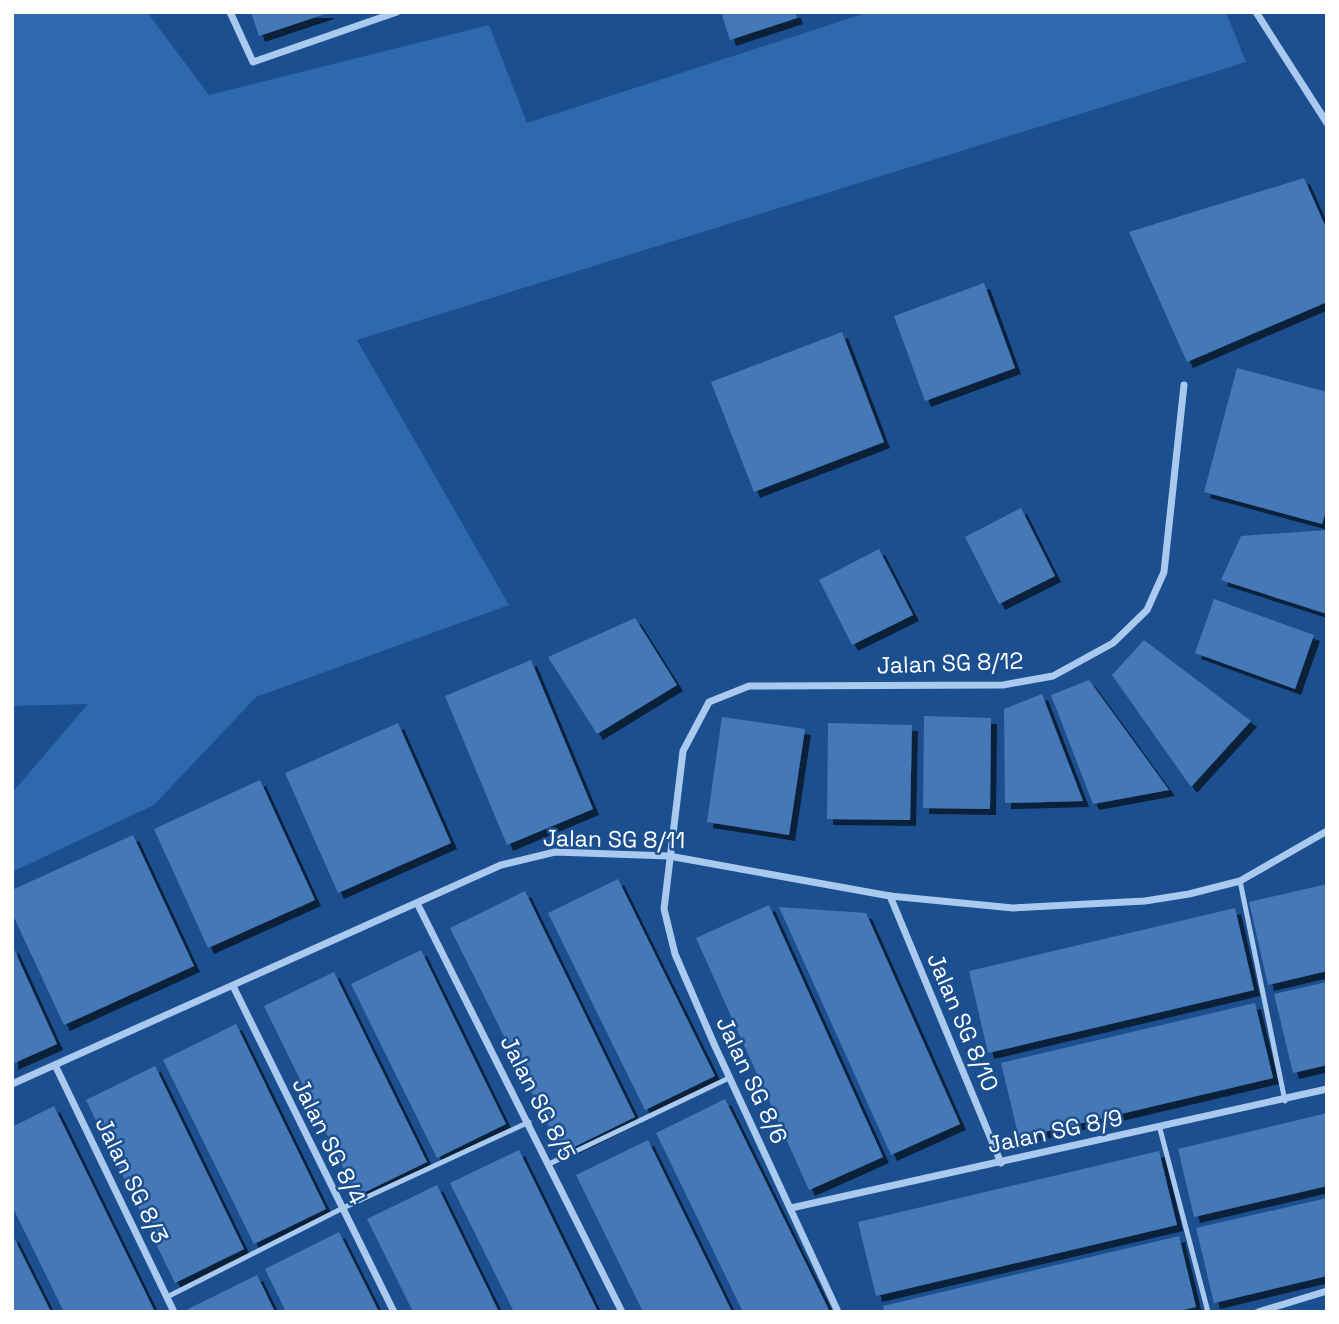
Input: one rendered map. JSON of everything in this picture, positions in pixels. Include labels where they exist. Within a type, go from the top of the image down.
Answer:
[{"type":"street","points":[[230,12],[253,62],[397,12]]},
{"type":"street","points":[[1256,12],[1327,123]]},
{"type":"street","name":"Jalan SG 8/12","points":[[669,856],[683,751],[709,702],[724,694],[749,686],[1003,685],[1053,676],[1113,643],[1147,610],[1164,572],[1184,385]]},
{"type":"street","name":"Jalan SG 8/11","points":[[12,1084],[501,865],[529,857],[555,852],[669,856],[890,896],[1013,908],[1145,901],[1240,881],[1327,831]]},
{"type":"street","name":"Jalan SG 8/6","points":[[669,856],[664,894],[667,924],[675,954],[729,1078],[838,1312]]},
{"type":"street","name":"Jalan SG 8/10","points":[[890,896],[1001,1163]]},
{"type":"street","name":"Jalan SG 8/5","points":[[417,903],[622,1312]]},
{"type":"street","name":"Jalan SG 8/4","points":[[233,986],[394,1312]]},
{"type":"street","name":"Jalan SG 8/3","points":[[55,1065],[174,1312]]},
{"type":"street","name":"Jalan SG 8/9","points":[[791,1208],[1160,1129],[1327,1089]]},
{"type":"street","points":[[1258,1312],[1327,1290]]},
{"type":"lane","points":[[1240,881],[1285,1101]]},
{"type":"lane","points":[[549,1164],[729,1078]]},
{"type":"lane","points":[[167,1297],[341,1209],[529,1122]]},
{"type":"lane","points":[[1160,1129],[1208,1312]]},
{"type":"shaded area","points":[[12,12],[147,12],[209,95],[489,25],[527,123],[869,12],[1226,12],[1246,62],[357,340],[509,605],[256,697],[154,805],[12,872],[12,793],[88,704],[12,706]]},
{"type":"building","points":[[251,12],[328,12],[328,13],[259,36]]},
{"type":"building","points":[[721,12],[795,12],[797,18],[730,40]]},
{"type":"building","points":[[1304,178],[1327,230],[1327,302],[1187,362],[1129,232]]},
{"type":"building","points":[[984,283],[1015,368],[925,401],[894,316]]},
{"type":"building","points":[[842,332],[884,442],[754,492],[711,382]]},
{"type":"building","points":[[1237,368],[1327,392],[1327,507],[1322,524],[1204,492]]},
{"type":"building","points":[[1021,508],[1055,576],[999,604],[965,537]]},
{"type":"building","points":[[1327,530],[1327,614],[1221,580],[1241,536]]},
{"type":"building","points":[[879,549],[913,615],[852,645],[819,580]]},
{"type":"building","points":[[1214,599],[1314,635],[1295,689],[1195,653]]},
{"type":"building","points":[[635,618],[677,685],[597,734],[548,657]]},
{"type":"building","points":[[1144,640],[1251,721],[1191,787],[1112,675]]},
{"type":"building","points":[[531,660],[593,809],[507,845],[445,696]]},
{"type":"building","points":[[1089,680],[1169,790],[1093,804],[1051,695]]},
{"type":"building","points":[[1042,694],[1083,801],[1005,803],[1004,709]]},
{"type":"building","points":[[924,716],[991,718],[990,809],[923,808]]},
{"type":"building","points":[[722,717],[805,729],[789,835],[707,822]]},
{"type":"building","points":[[398,723],[451,843],[338,893],[285,773]]},
{"type":"building","points":[[828,723],[912,725],[910,820],[827,819]]},
{"type":"building","points":[[260,780],[315,900],[208,948],[154,829]]},
{"type":"building","points":[[133,835],[194,966],[64,1025],[12,913],[12,890]]},
{"type":"building","points":[[618,879],[715,1076],[645,1110],[548,913]]},
{"type":"building","points":[[1327,884],[1327,971],[1268,985],[1249,902]]},
{"type":"building","points":[[525,891],[635,1117],[562,1153],[450,928]]},
{"type":"building","points":[[769,905],[883,1157],[809,1190],[696,938]]},
{"type":"building","points":[[779,907],[866,913],[960,1124],[891,1155]]},
{"type":"building","points":[[1235,908],[1254,990],[988,1053],[969,971]]},
{"type":"building","points":[[12,945],[57,1044],[12,1064]]},
{"type":"building","points":[[421,950],[506,1124],[437,1158],[351,984]]},
{"type":"building","points":[[334,972],[427,1162],[357,1196],[264,1006]]},
{"type":"building","points":[[1327,982],[1327,1065],[1293,1073],[1274,994]]},
{"type":"building","points":[[1255,1003],[1273,1078],[1019,1138],[1001,1063]]},
{"type":"building","points":[[236,1024],[326,1209],[254,1244],[163,1060]]},
{"type":"building","points":[[155,1066],[244,1249],[175,1283],[86,1100]]},
{"type":"building","points":[[725,1099],[830,1312],[743,1312],[656,1133]]},
{"type":"building","points":[[54,1106],[155,1312],[64,1312],[12,1206],[12,1127]]},
{"type":"building","points":[[1327,1113],[1327,1186],[1194,1217],[1178,1149]]},
{"type":"building","points":[[648,1140],[732,1312],[643,1312],[576,1175]]},
{"type":"building","points":[[519,1150],[598,1312],[514,1312],[450,1183]]},
{"type":"building","points":[[1159,1151],[1177,1225],[876,1296],[858,1222]]},
{"type":"building","points":[[437,1185],[499,1312],[413,1312],[367,1219]]},
{"type":"building","points":[[1327,1198],[1327,1276],[1214,1303],[1196,1228]]},
{"type":"building","points":[[339,1232],[379,1312],[286,1312],[265,1269]]},
{"type":"building","points":[[12,1234],[51,1312],[12,1312]]},
{"type":"building","points":[[1179,1236],[1196,1307],[1175,1312],[884,1312],[883,1306]]},
{"type":"building","points":[[257,1275],[275,1312],[189,1312],[188,1309]]}]
